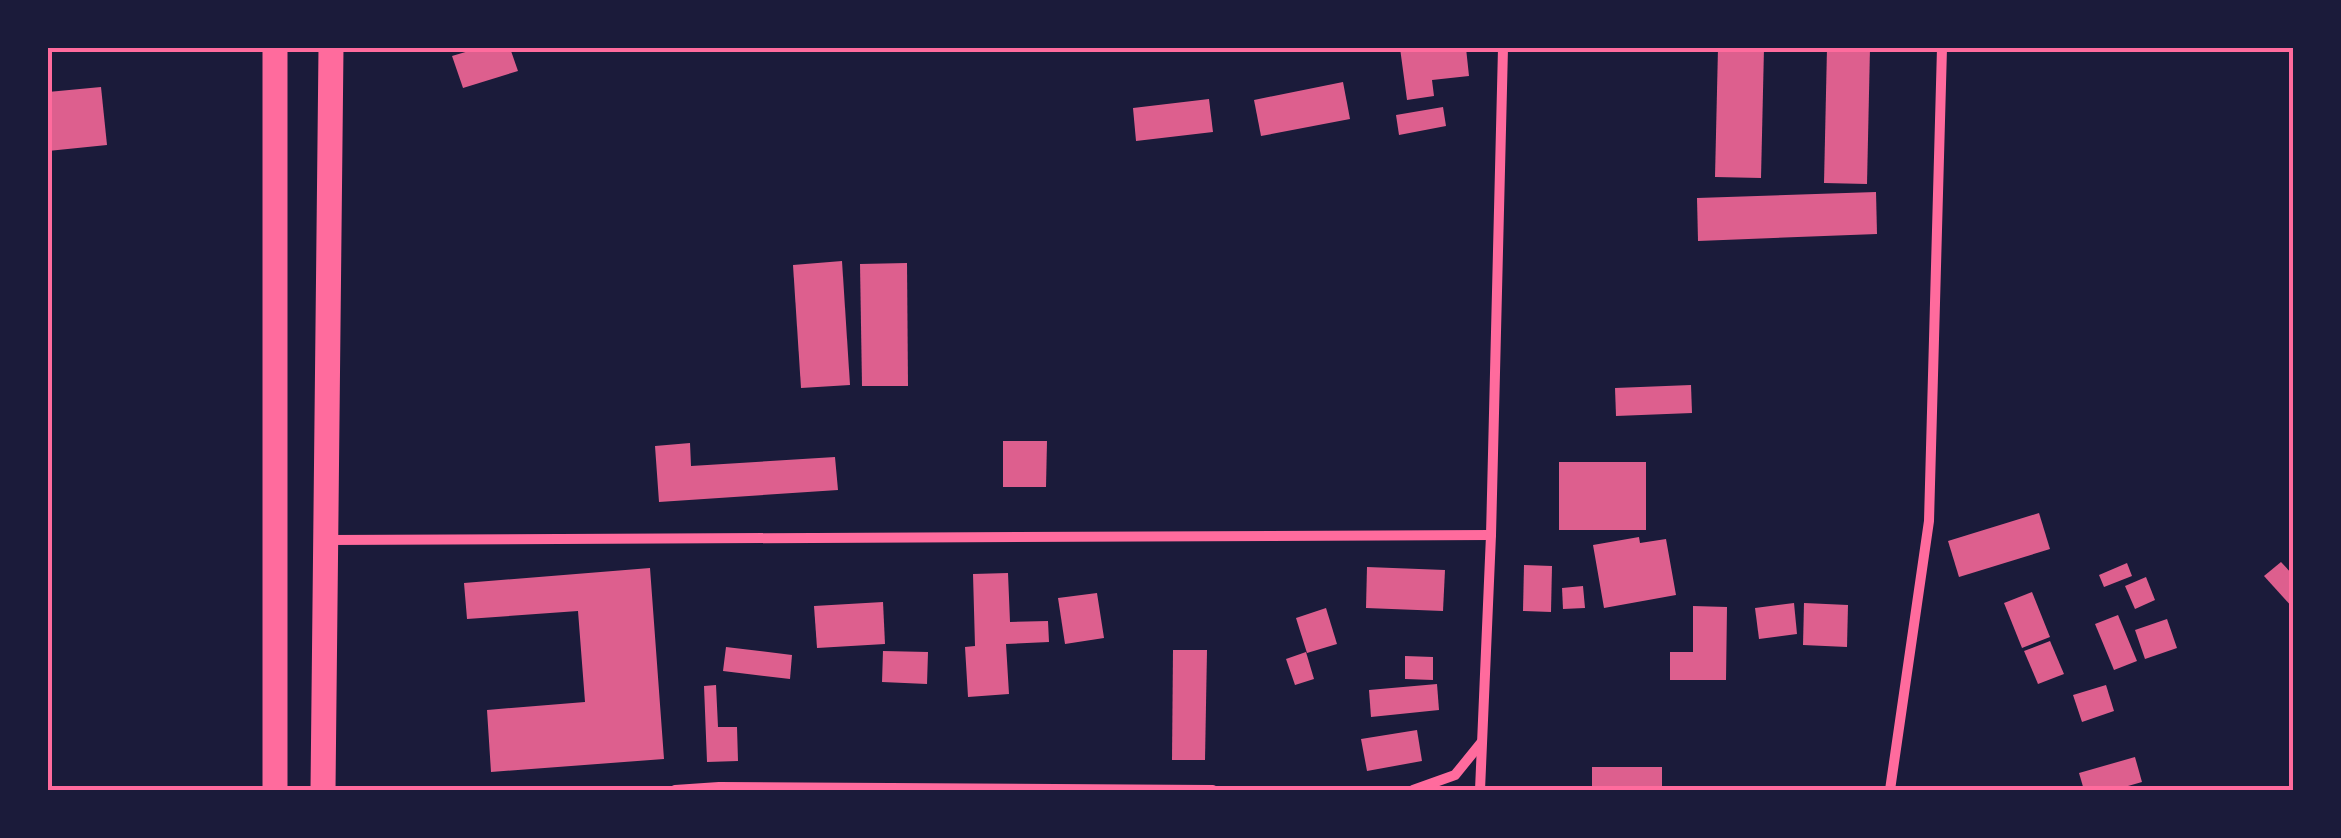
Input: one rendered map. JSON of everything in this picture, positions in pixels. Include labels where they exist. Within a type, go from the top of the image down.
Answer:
[{"type":"main road","points":[[275,48],[275,790]]},
{"type":"main road","points":[[323,790],[331,48]]},
{"type":"street","points":[[1480,790],[1504,48]]},
{"type":"street","points":[[1890,790],[1930,521],[1942,48]]},
{"type":"street","points":[[324,540],[1491,535]]},
{"type":"street","points":[[1413,790],[1454,775],[1482,743]]},
{"type":"street","points":[[675,790],[1213,790]]},
{"type":"building","points":[[479,48],[510,48],[518,71],[463,88],[452,56]]},
{"type":"building","points":[[1400,48],[1466,48],[1469,76],[1432,80],[1434,96],[1407,100]]},
{"type":"building","points":[[1718,48],[1764,48],[1761,178],[1715,177]]},
{"type":"building","points":[[1827,48],[1870,48],[1867,184],[1824,183]]},
{"type":"building","points":[[1343,82],[1350,119],[1261,136],[1254,100]]},
{"type":"building","points":[[101,87],[107,145],[48,151],[48,92]]},
{"type":"building","points":[[1209,99],[1213,132],[1136,141],[1133,108]]},
{"type":"building","points":[[1443,107],[1446,126],[1399,135],[1396,115]]},
{"type":"building","points":[[1876,192],[1877,234],[1698,241],[1697,198]]},
{"type":"building","points":[[842,261],[850,385],[801,388],[793,265]]},
{"type":"building","points":[[907,263],[908,386],[862,386],[860,264]]},
{"type":"building","points":[[1691,385],[1692,413],[1616,416],[1615,388]]},
{"type":"building","points":[[1003,441],[1047,441],[1046,487],[1003,487]]},
{"type":"building","points":[[690,443],[691,466],[835,457],[838,490],[659,502],[655,446]]},
{"type":"building","points":[[1559,462],[1646,462],[1646,530],[1559,530]]},
{"type":"building","points":[[2039,513],[2050,549],[1959,577],[1948,541]]},
{"type":"building","points":[[1639,537],[1640,543],[1666,539],[1676,595],[1604,608],[1593,545]]},
{"type":"building","points":[[2281,562],[2294,576],[2294,609],[2264,576]]},
{"type":"building","points":[[2127,563],[2132,576],[2104,587],[2099,575]]},
{"type":"building","points":[[1524,565],[1552,566],[1551,612],[1523,611]]},
{"type":"building","points":[[1367,567],[1445,570],[1443,611],[1366,608]]},
{"type":"building","points":[[650,568],[664,759],[491,772],[487,710],[585,702],[578,611],[467,619],[464,583]]},
{"type":"building","points":[[1008,573],[1010,622],[1048,621],[1049,642],[1006,644],[1009,694],[968,697],[965,647],[975,646],[973,574]]},
{"type":"building","points":[[2146,577],[2155,600],[2135,609],[2125,586]]},
{"type":"building","points":[[1583,586],[1585,608],[1563,609],[1562,588]]},
{"type":"building","points":[[2032,592],[2050,637],[2022,648],[2004,603]]},
{"type":"building","points":[[1097,593],[1104,638],[1065,644],[1058,598]]},
{"type":"building","points":[[883,602],[885,644],[817,648],[814,606]]},
{"type":"building","points":[[1794,603],[1797,634],[1759,639],[1755,608]]},
{"type":"building","points":[[1804,603],[1848,605],[1847,647],[1803,645]]},
{"type":"building","points":[[1693,606],[1727,607],[1726,680],[1670,680],[1670,652],[1693,652]]},
{"type":"building","points":[[1326,608],[1337,644],[1307,653],[1296,618]]},
{"type":"building","points":[[2118,615],[2137,661],[2114,670],[2095,624]]},
{"type":"building","points":[[2167,619],[2177,648],[2145,659],[2135,630]]},
{"type":"building","points":[[2050,641],[2064,674],[2038,684],[2024,651]]},
{"type":"building","points":[[726,647],[792,655],[790,679],[723,671]]},
{"type":"building","points":[[1173,650],[1207,650],[1205,760],[1172,760]]},
{"type":"building","points":[[883,651],[928,652],[927,684],[882,682]]},
{"type":"building","points":[[1306,652],[1314,679],[1295,685],[1286,659]]},
{"type":"building","points":[[1405,656],[1433,657],[1433,680],[1405,679]]},
{"type":"building","points":[[1437,684],[1439,710],[1371,717],[1369,690]]},
{"type":"building","points":[[716,685],[718,727],[737,727],[738,761],[707,762],[704,686]]},
{"type":"building","points":[[2106,685],[2114,711],[2082,722],[2073,695]]},
{"type":"building","points":[[1417,730],[1422,761],[1367,771],[1361,739]]},
{"type":"building","points":[[2135,757],[2142,782],[2114,790],[2084,790],[2079,773]]},
{"type":"building","points":[[1592,767],[1662,767],[1662,790],[1592,790]]}]
